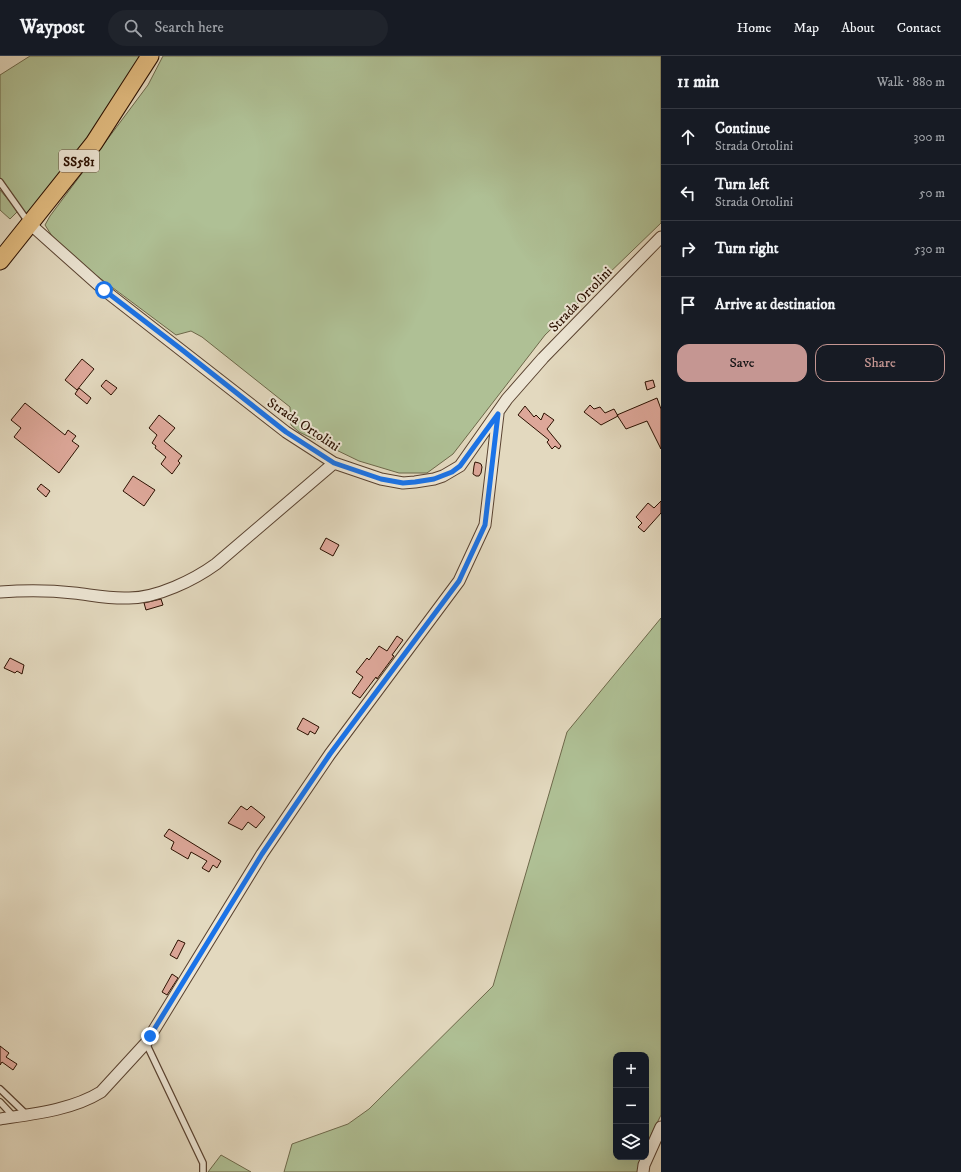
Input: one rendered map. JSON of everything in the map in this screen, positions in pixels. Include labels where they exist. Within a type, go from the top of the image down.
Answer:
[{"type":"main road","name":"SS581","points":[[0,261],[94,143],[150,56]]},
{"type":"street","name":"Strada Ortolini","points":[[30,224],[104,290],[286,432],[334,463],[392,481],[415,482],[434,479],[448,474],[460,466],[498,414],[507,399],[543,358],[661,237]]},
{"type":"street","points":[[0,1119],[62,1108],[94,1096],[101,1092],[146,1043],[262,854],[322,766],[459,581],[485,525],[498,414]]},
{"type":"street","points":[[0,592],[34,590],[114,598],[130,598],[144,596],[179,585],[204,573],[216,564],[334,463]]},
{"type":"street","points":[[643,1172],[644,1165],[661,1127]]},
{"type":"lane","points":[[0,182],[30,224]]},
{"type":"lane","points":[[146,1043],[203,1163],[203,1172]]},
{"type":"lane","points":[[0,1089],[26,1115]]},
{"type":"lane","points":[[0,1102],[15,1117]]},
{"type":"green space","points":[[30,56],[146,56],[126,91],[28,218],[0,184],[0,75]]},
{"type":"green space","points":[[163,56],[661,56],[661,223],[545,335],[453,454],[427,473],[399,473],[359,461],[299,432],[291,425],[290,407],[202,337],[191,331],[176,335],[93,273],[52,236],[45,225],[50,216],[148,85]]},
{"type":"green space","points":[[0,190],[18,211],[10,219],[0,210]]},
{"type":"green space","points":[[661,618],[661,1115],[649,1139],[649,1052],[613,1052],[613,1160],[641,1160],[638,1172],[284,1172],[292,1144],[348,1124],[369,1109],[493,986],[567,732]]},
{"type":"green space","points":[[221,1155],[251,1172],[208,1172]]},
{"type":"building","points":[[82,359],[94,369],[77,390],[65,380]]},
{"type":"building","points":[[106,380],[117,388],[111,395],[101,386]]},
{"type":"building","points":[[653,380],[655,387],[647,390],[645,382]]},
{"type":"building","points":[[79,388],[91,398],[87,404],[75,394]]},
{"type":"building","points":[[657,398],[661,409],[661,449],[647,421],[626,429],[617,415]]},
{"type":"building","points":[[25,403],[65,435],[68,430],[76,436],[72,441],[79,446],[59,473],[14,437],[21,428],[11,420]]},
{"type":"building","points":[[590,405],[594,409],[600,407],[605,413],[614,409],[618,416],[601,425],[584,412]]},
{"type":"building","points":[[525,406],[534,417],[536,415],[541,420],[544,413],[554,420],[547,429],[561,446],[559,449],[555,446],[552,449],[547,442],[549,440],[518,415]]},
{"type":"building","points":[[159,415],[175,428],[164,441],[182,456],[178,461],[180,463],[172,474],[161,464],[166,457],[155,448],[156,446],[152,443],[157,435],[149,428]]},
{"type":"building","points":[[475,462],[481,464],[482,467],[479,476],[473,474]]},
{"type":"building","points":[[133,476],[155,490],[144,506],[123,491]]},
{"type":"building","points":[[41,484],[50,491],[46,497],[37,489]]},
{"type":"building","points":[[661,501],[661,513],[644,532],[638,527],[642,523],[636,517],[648,503],[654,508]]},
{"type":"building","points":[[326,538],[339,545],[333,556],[320,549]]},
{"type":"building","points":[[161,599],[163,605],[146,610],[144,603]]},
{"type":"building","points":[[397,636],[403,640],[392,655],[394,656],[377,679],[376,677],[360,698],[352,693],[363,677],[356,672],[367,658],[369,660],[379,646],[387,651]]},
{"type":"building","points":[[10,658],[24,665],[22,674],[17,671],[15,673],[4,668]]},
{"type":"building","points":[[303,718],[319,727],[315,734],[310,731],[308,735],[297,729]]},
{"type":"building","points":[[241,806],[247,810],[251,806],[265,817],[256,828],[248,822],[242,830],[228,823]]},
{"type":"building","points":[[169,829],[221,861],[217,868],[213,865],[209,872],[202,868],[207,861],[191,852],[188,859],[171,849],[174,842],[164,836]]},
{"type":"building","points":[[178,940],[185,943],[177,959],[170,955]]},
{"type":"building","points":[[172,974],[178,978],[167,995],[162,992]]},
{"type":"building","points":[[0,1046],[9,1053],[6,1057],[17,1064],[13,1070],[2,1062],[0,1065]]},
{"type":"route","points":[[104,290],[286,432],[327,457],[334,463],[381,479],[403,483],[415,482],[434,479],[452,472],[460,466],[498,414],[485,525],[459,581],[330,754],[262,854],[150,1036]]}]
